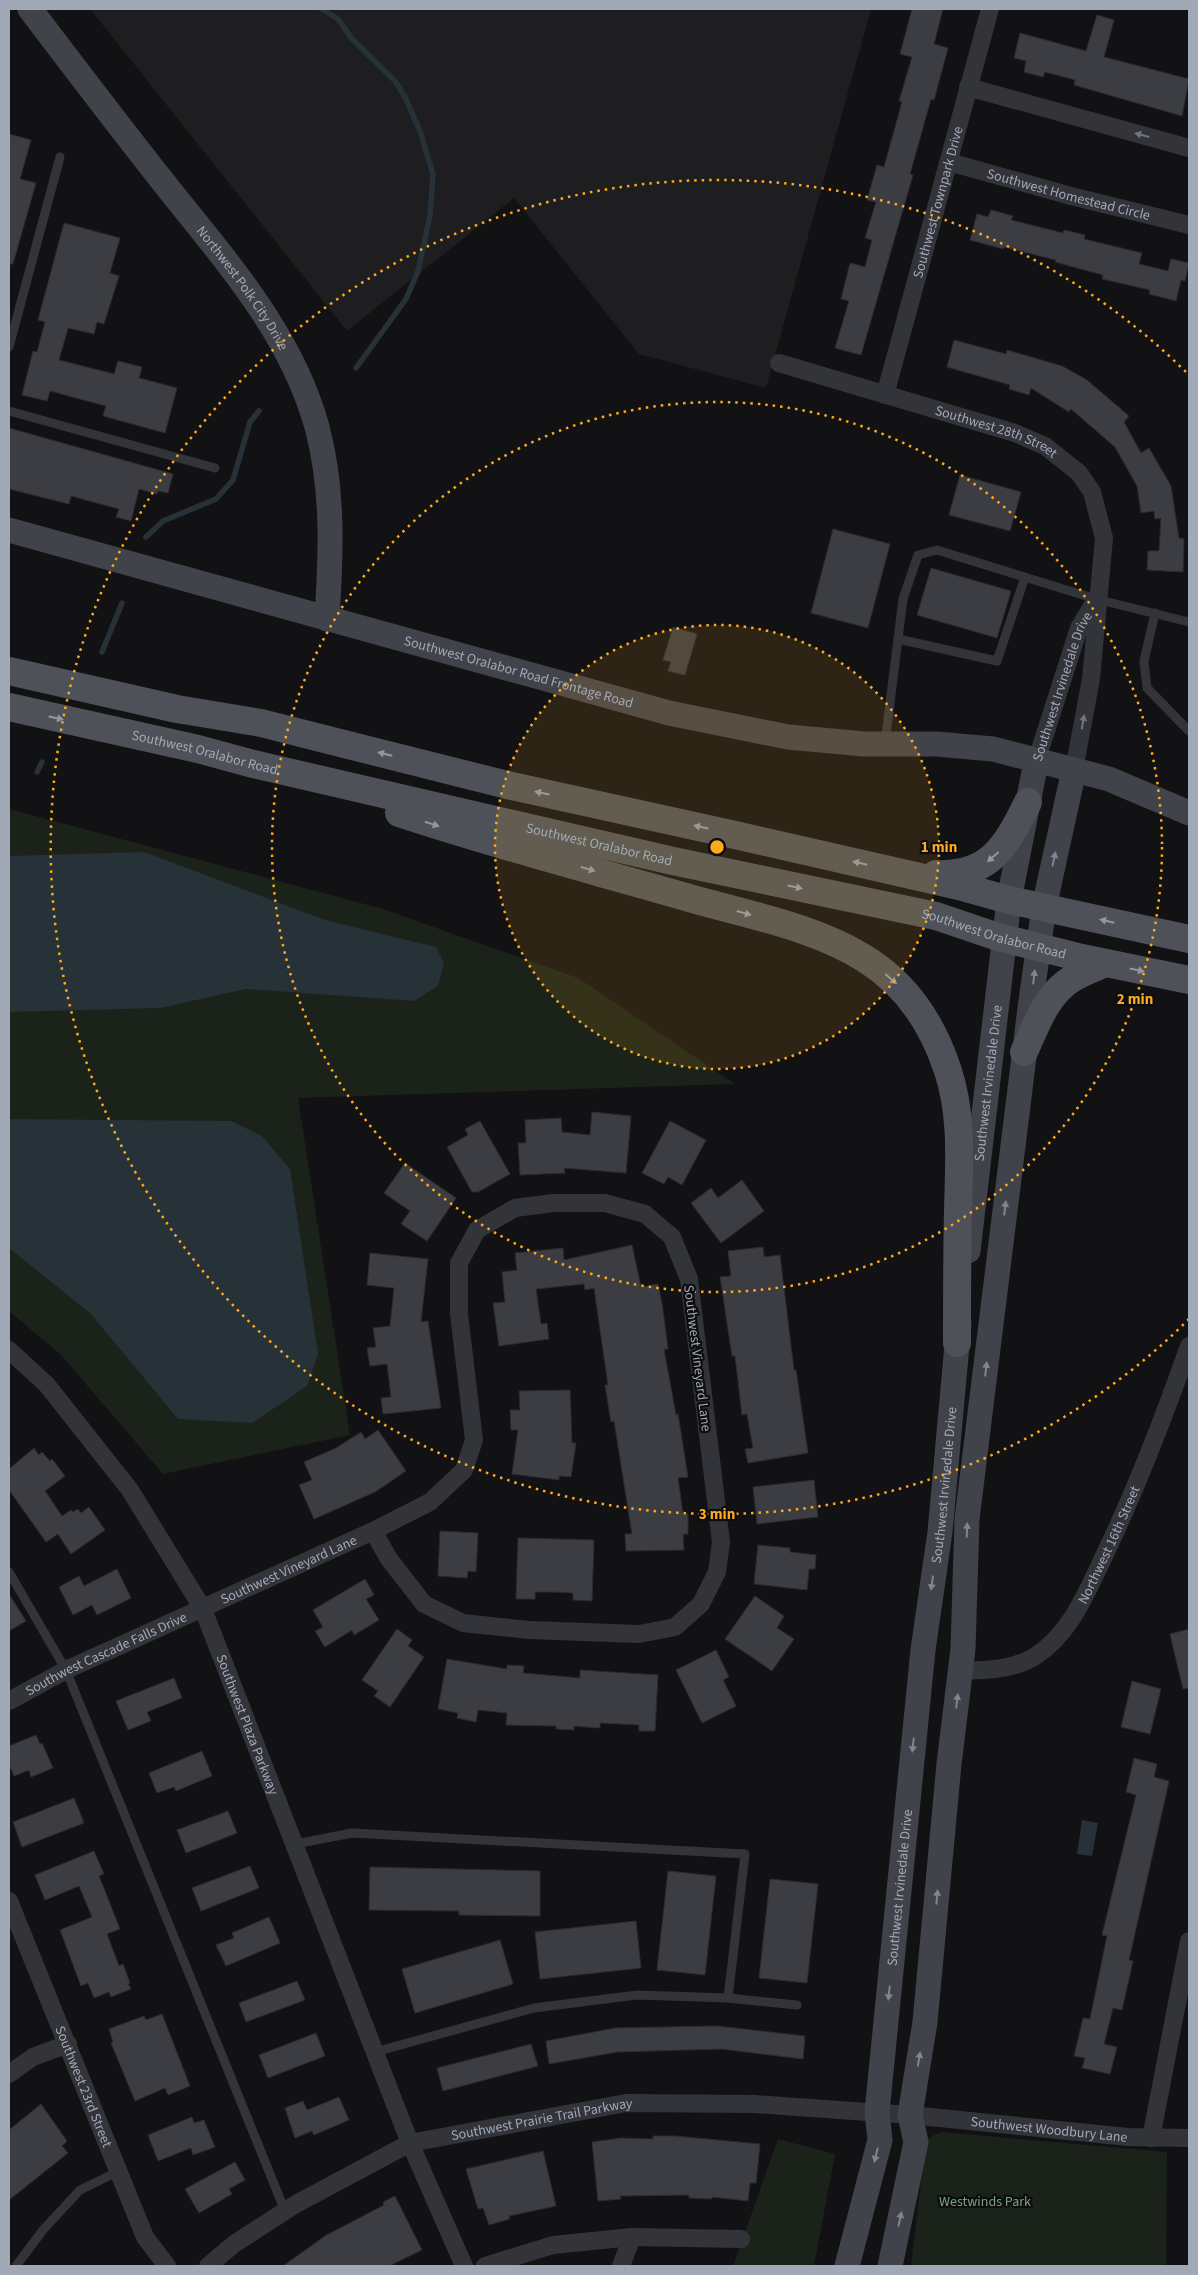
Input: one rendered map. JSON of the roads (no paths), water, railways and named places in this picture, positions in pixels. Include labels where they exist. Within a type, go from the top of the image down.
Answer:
[{"type":"main road","name":"Northwest Polk City Drive","points":[[30,9],[264,311],[285,347],[306,394],[317,427],[326,468],[331,519],[327,618]]},
{"type":"main road","name":"Southwest Oralabor Road Frontage Road","points":[[9,530],[669,713],[788,737],[885,744],[936,744],[992,750],[1109,779],[1189,813]]},
{"type":"main road","points":[[9,671],[177,709],[261,723],[507,785],[901,873],[1009,900],[1189,939]]},
{"type":"main road","name":"Southwest Oralabor Road","points":[[9,707],[198,749],[253,764],[673,861],[936,916],[1005,938],[1106,963],[1189,980]]},
{"type":"main road","name":"Southwest Irvinedale Drive","points":[[847,2266],[880,2140],[876,2112],[923,1650],[940,1532],[957,1343],[1009,900],[1036,762]]},
{"type":"main road","points":[[253,764],[454,831],[786,925],[842,946],[868,960],[911,997],[925,1017],[948,1071],[956,1104],[959,1142],[957,1343]]},
{"type":"main road","name":"Southwest Irvinedale Drive","points":[[890,2266],[916,2142],[910,2114],[925,2022],[960,1671],[967,1519],[1024,1052],[1044,907],[1074,770]]},
{"type":"main road","points":[[901,873],[950,875],[980,867],[995,857],[1006,842],[1028,802]]},
{"type":"main road","points":[[1024,1052],[1043,1009],[1061,987],[1073,978],[1106,963]]},
{"type":"street","name":"Southwest Townpark Drive","points":[[885,395],[990,9]]},
{"type":"street","points":[[968,87],[1189,148]]},
{"type":"street","name":"Southwest Homestead Circle","points":[[948,162],[1089,201],[1189,225]]},
{"type":"street","name":"Southwest 28th Street","points":[[779,363],[1015,433],[1046,446],[1063,458],[1079,473],[1092,492],[1100,514],[1104,538],[1096,599]]},
{"type":"street","name":"Southwest Irvinedale Drive","points":[[1036,762],[1079,628],[1096,599]]},
{"type":"street","name":"Southwest Irvinedale Drive","points":[[1074,770],[1091,679],[1096,599]]},
{"type":"street","name":"Southwest Vineyard Lane","points":[[203,1609],[373,1531],[430,1502],[464,1470],[474,1440],[459,1314],[459,1263],[477,1230],[515,1208],[553,1203],[604,1203],[645,1214],[672,1237],[688,1279],[721,1542],[717,1572],[700,1604],[675,1627],[639,1634],[529,1630],[463,1623],[424,1604],[389,1559],[373,1531]]},
{"type":"street","name":"Northwest 16th Street","points":[[960,1671],[1002,1668],[1024,1662],[1049,1646],[1067,1626],[1083,1598],[1140,1479],[1189,1346]]},
{"type":"street","name":"Southwest Plaza Parkway","points":[[9,1350],[47,1385],[130,1490],[203,1609],[410,2143],[464,2266]]},
{"type":"street","name":"Southwest Cascade Falls Drive","points":[[9,1701],[66,1670],[203,1609]]},
{"type":"street","name":"Southwest 23rd Street","points":[[9,1901],[145,2237],[167,2266]]},
{"type":"street","points":[[1151,2138],[1189,1941]]},
{"type":"street","points":[[9,2074],[33,2057],[68,2044]]},
{"type":"street","name":"Southwest Prairie Trail Parkway","points":[[208,2266],[234,2244],[285,2211],[410,2143],[626,2103],[754,2104],[910,2114]]},
{"type":"street","name":"Southwest Woodbury Lane","points":[[910,2114],[1088,2134],[1151,2138],[1189,2138]]},
{"type":"street","points":[[622,2266],[632,2237]]},
{"type":"street","points":[[485,2266],[553,2246],[632,2237],[741,2238]]},
{"type":"lane","points":[[9,347],[60,157]]},
{"type":"lane","points":[[9,411],[215,468]]},
{"type":"lane","points":[[885,744],[904,599],[918,555],[937,550],[1096,599],[1189,622]]},
{"type":"lane","points":[[898,639],[997,661],[1025,577]]},
{"type":"lane","points":[[1155,613],[1144,661],[1147,688],[1189,731]]},
{"type":"lane","points":[[9,1572],[66,1670],[285,2211]]},
{"type":"lane","points":[[295,1844],[352,1834],[745,1854],[728,1998]]},
{"type":"lane","points":[[375,2052],[534,2008],[637,1995],[728,1998],[797,2005]]},
{"type":"lane","points":[[16,2266],[43,2230],[80,2190],[118,2171]]},
{"type":"waterway","points":[[322,9],[338,19],[352,39],[395,81],[405,97],[420,131],[433,174],[430,216],[418,271],[406,299],[356,368]]},
{"type":"waterway","points":[[146,537],[163,521],[216,499],[233,480],[250,422],[259,411]]},
{"type":"waterway","points":[[102,652],[122,603]]},
{"type":"waterway","points":[[37,772],[42,762]]},
{"type":"park label","name":"Westwinds Park","points":[[985,2201]]}]
